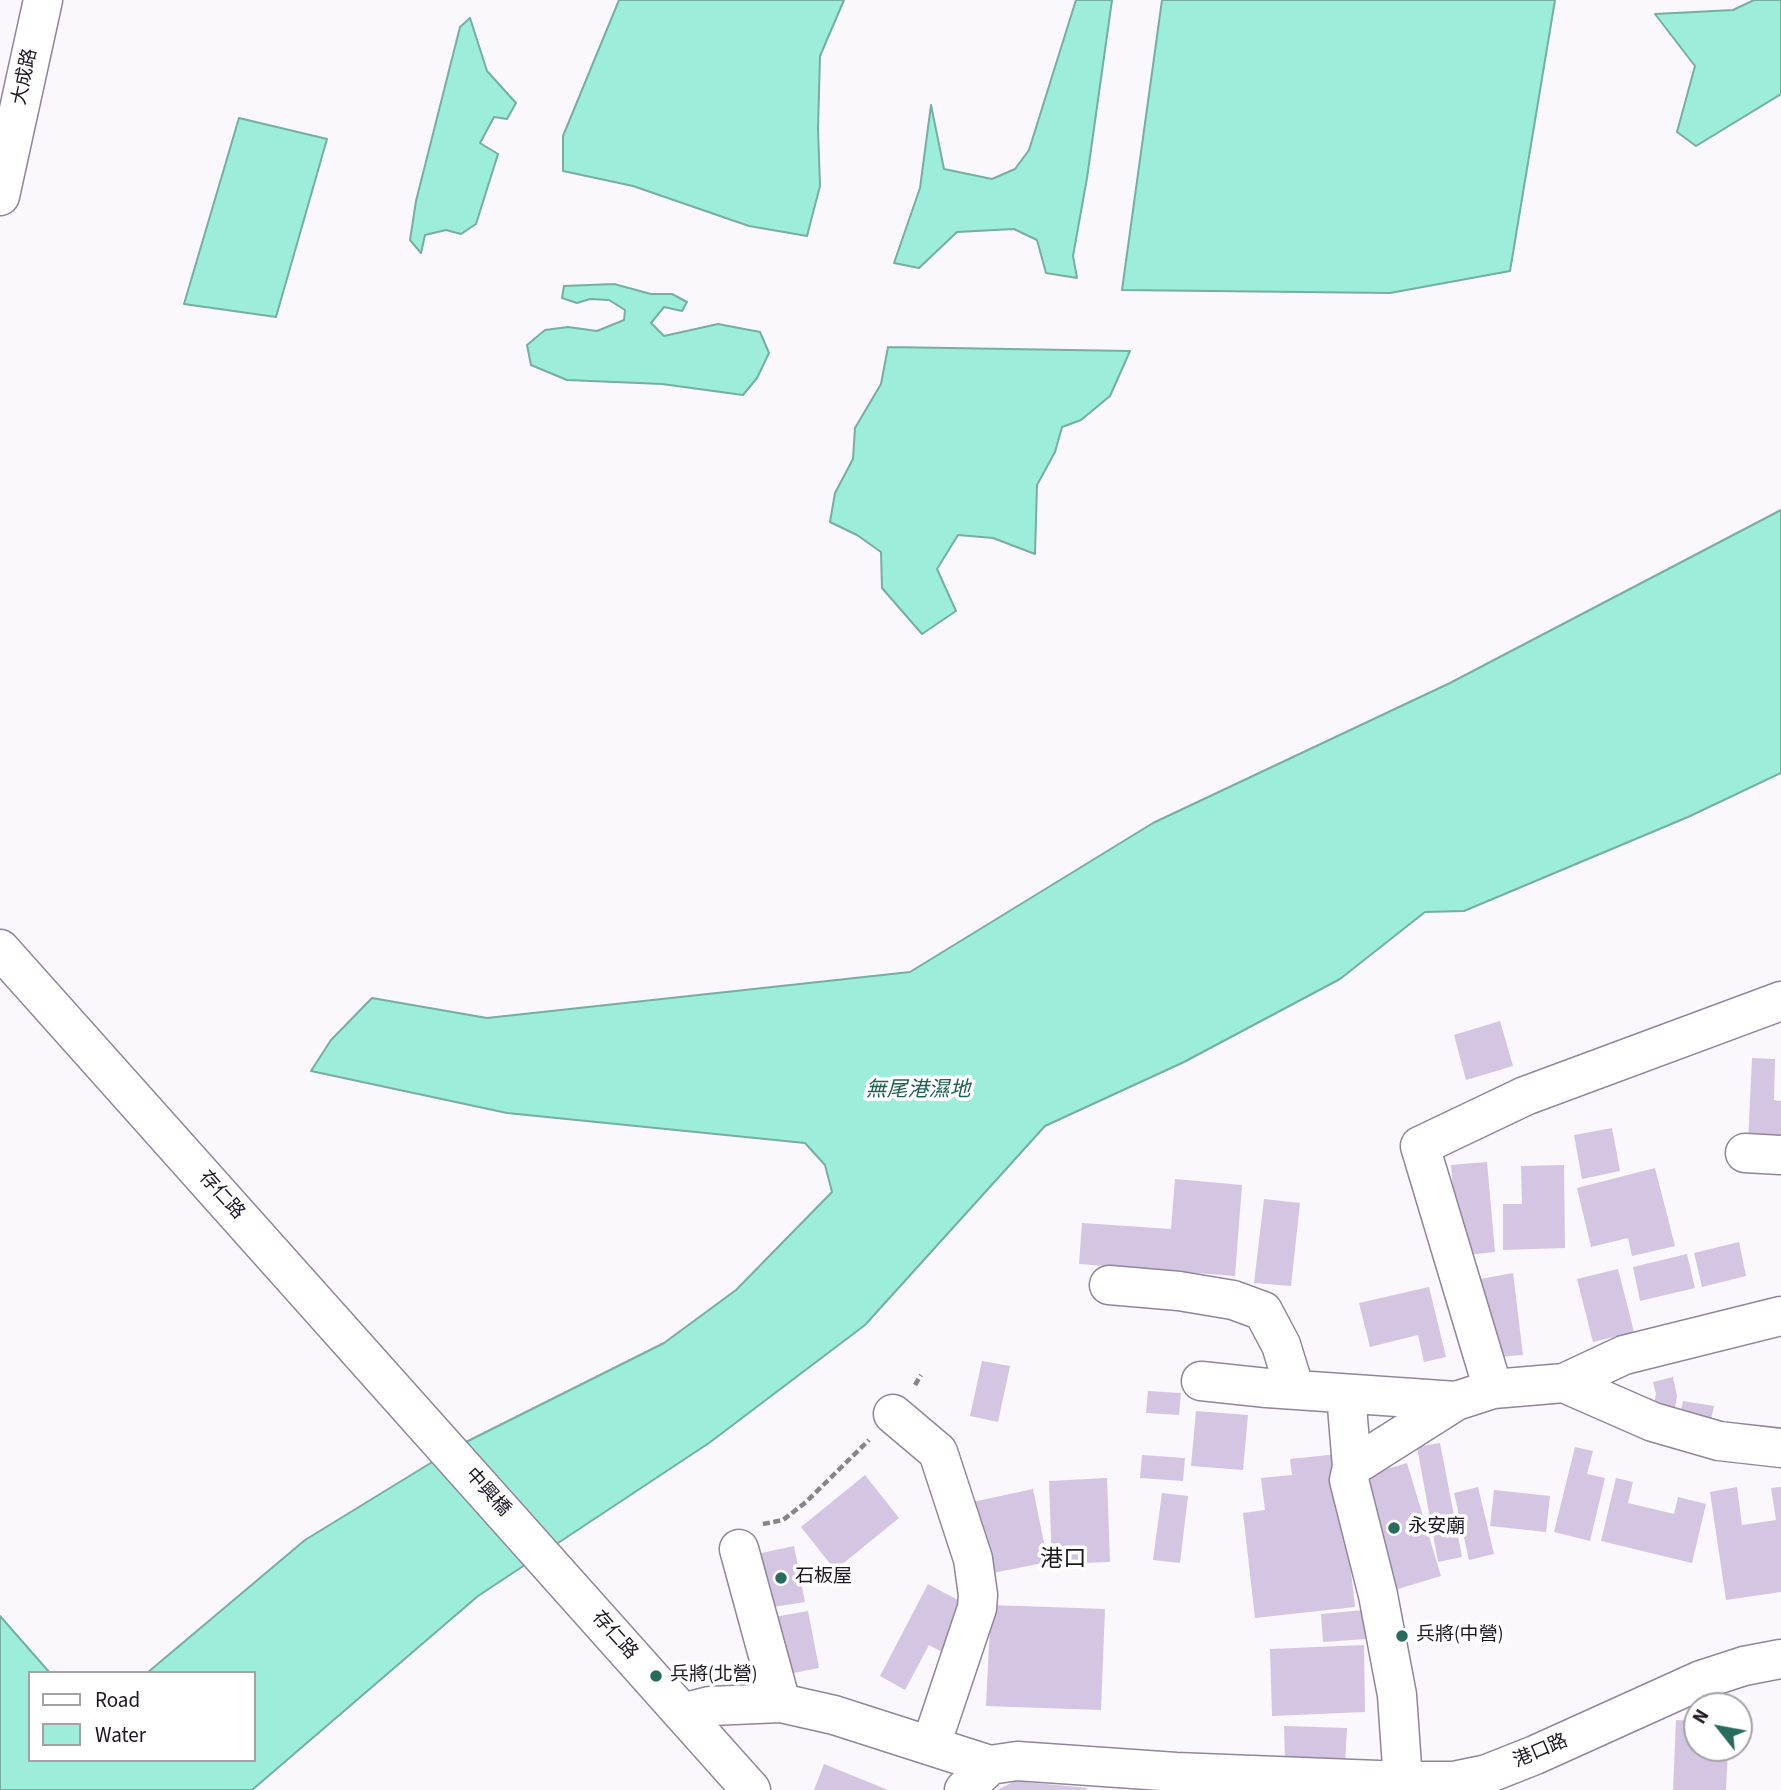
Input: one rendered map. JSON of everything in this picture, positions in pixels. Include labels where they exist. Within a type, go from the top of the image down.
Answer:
[{"type":"street","name":"大成路","points":[[0,196],[43,0]]},
{"type":"street","name":"存仁路","points":[[0,949],[441,1443]]},
{"type":"street","points":[[1493,1389],[1420,1146],[1525,1096],[1781,1001]]},
{"type":"street","points":[[1109,1285],[1180,1291],[1233,1300],[1263,1311],[1281,1345],[1295,1390]]},
{"type":"street","points":[[1352,1467],[1456,1401],[1493,1389],[1564,1383],[1624,1355],[1781,1316]]},
{"type":"street","points":[[1201,1381],[1456,1401]]},
{"type":"street","points":[[1564,1383],[1653,1422],[1719,1441],[1781,1448]]},
{"type":"street","points":[[1346,1394],[1352,1467],[1349,1480],[1378,1595],[1397,1695],[1403,1781]]},
{"type":"street","points":[[893,1414],[938,1452],[973,1559],[978,1595],[977,1608],[931,1745]]},
{"type":"street","name":"中興橋","points":[[441,1443],[532,1544]]},
{"type":"street","name":"存仁路","points":[[532,1544],[696,1709],[751,1790]]},
{"type":"street","points":[[739,1549],[781,1703]]},
{"type":"street","name":"港口路","points":[[977,1777],[1017,1761],[1176,1772],[1453,1781],[1487,1774],[1535,1755],[1701,1680],[1744,1666],[1781,1660]]},
{"type":"street","points":[[696,1709],[781,1703],[834,1715],[931,1745],[977,1777]]},
{"type":"path","points":[[739,1549],[743,1534],[756,1523],[768,1524],[783,1520],[806,1503],[893,1414],[921,1375]]},
{"type":"water","points":[[619,0],[844,0],[820,56],[820,186],[807,236],[749,226],[633,186],[563,171],[563,136]]},
{"type":"water","points":[[1076,0],[1112,0],[1073,256],[1077,278],[1046,273],[1037,240],[1014,229],[957,232],[919,268],[894,263],[920,188],[931,105],[944,169],[992,179],[1015,169],[1029,150]]},
{"type":"water","points":[[1162,0],[1555,0],[1510,271],[1390,293],[1122,290]]},
{"type":"water","points":[[1754,0],[1781,0],[1781,94],[1696,146],[1677,132],[1695,66],[1655,14],[1733,10]]},
{"type":"water","points":[[470,18],[487,71],[516,103],[507,119],[494,117],[480,143],[498,154],[476,224],[461,234],[446,230],[425,235],[421,253],[410,240],[416,201],[460,27]]},
{"type":"water","points":[[239,118],[327,139],[276,317],[184,304]]},
{"type":"water","points":[[614,284],[651,294],[672,294],[687,302],[682,311],[664,307],[651,323],[664,336],[718,324],[760,332],[769,353],[757,378],[743,395],[662,384],[567,380],[531,365],[527,345],[545,330],[568,327],[597,331],[624,320],[625,310],[609,300],[590,299],[577,303],[562,298],[564,286]]},
{"type":"water","points":[[888,347],[1130,351],[1110,396],[1081,420],[1062,427],[1055,452],[1037,485],[1035,554],[993,538],[958,535],[937,569],[956,611],[922,634],[882,588],[881,552],[857,535],[830,522],[835,493],[853,459],[855,428],[881,384]]},
{"type":"water","name":"無尾港濕地","points":[[1781,510],[1781,773],[1688,817],[1464,911],[1425,912],[1340,979],[1184,1062],[1045,1126],[865,1325],[709,1443],[478,1596],[252,1790],[0,1790],[0,1616],[48,1671],[28,1671],[28,1762],[256,1762],[256,1671],[149,1671],[305,1540],[460,1445],[664,1343],[736,1290],[832,1192],[825,1165],[805,1143],[507,1113],[311,1071],[331,1040],[372,998],[487,1018],[910,972],[1153,823],[1450,683]]},
{"type":"building","points":[[1500,1021],[1513,1066],[1466,1080],[1454,1035]]},
{"type":"building","points":[[1752,1058],[1775,1059],[1774,1100],[1781,1101],[1781,1144],[1748,1143]]},
{"type":"building","points":[[1612,1128],[1620,1171],[1582,1179],[1574,1135]]},
{"type":"building","points":[[1487,1162],[1495,1252],[1458,1256],[1451,1165]]},
{"type":"building","points":[[1564,1165],[1565,1248],[1503,1250],[1503,1204],[1522,1204],[1521,1166]]},
{"type":"building","points":[[1655,1168],[1675,1246],[1632,1256],[1628,1238],[1591,1247],[1577,1188]]},
{"type":"building","points":[[1175,1179],[1242,1185],[1235,1276],[1079,1264],[1082,1223],[1171,1229]]},
{"type":"building","points":[[1264,1199],[1300,1203],[1291,1286],[1254,1283]]},
{"type":"building","points":[[1739,1242],[1746,1276],[1702,1287],[1694,1253]]},
{"type":"building","points":[[1687,1254],[1695,1288],[1640,1301],[1633,1267]]},
{"type":"building","points":[[1618,1269],[1634,1332],[1593,1342],[1577,1279]]},
{"type":"building","points":[[1513,1273],[1523,1355],[1495,1357],[1475,1280]]},
{"type":"building","points":[[1429,1287],[1446,1357],[1424,1362],[1418,1335],[1370,1347],[1359,1303]]},
{"type":"building","points":[[982,1361],[1010,1366],[998,1422],[970,1416]]},
{"type":"building","points":[[1673,1377],[1677,1396],[1674,1414],[1653,1411],[1656,1394],[1653,1382]]},
{"type":"building","points":[[1148,1391],[1181,1393],[1179,1415],[1146,1413]]},
{"type":"building","points":[[1683,1401],[1714,1406],[1710,1424],[1679,1418]]},
{"type":"building","points":[[1196,1411],[1248,1415],[1243,1470],[1191,1466]]},
{"type":"building","points":[[1440,1443],[1462,1557],[1438,1562],[1417,1447]]},
{"type":"building","points":[[1575,1447],[1593,1451],[1587,1474],[1605,1478],[1590,1541],[1554,1532]]},
{"type":"building","points":[[1338,1454],[1355,1607],[1255,1618],[1243,1513],[1265,1510],[1261,1478],[1292,1475],[1290,1459]]},
{"type":"building","points":[[1142,1455],[1185,1458],[1183,1481],[1140,1478]]},
{"type":"building","name":"永安廟","points":[[1407,1463],[1441,1576],[1378,1595],[1349,1480]]},
{"type":"building","points":[[865,1475],[899,1518],[835,1570],[801,1527]]},
{"type":"building","points":[[1107,1478],[1110,1562],[1052,1564],[1049,1481]]},
{"type":"building","points":[[1616,1478],[1633,1482],[1628,1503],[1674,1514],[1678,1497],[1706,1504],[1692,1563],[1601,1541]]},
{"type":"building","points":[[1478,1487],[1494,1554],[1469,1560],[1454,1493]]},
{"type":"building","points":[[1737,1487],[1742,1525],[1776,1520],[1771,1488],[1781,1487],[1781,1592],[1726,1600],[1710,1492]]},
{"type":"building","points":[[1033,1489],[1048,1562],[983,1575],[968,1503]]},
{"type":"building","points":[[1494,1490],[1550,1496],[1546,1532],[1490,1526]]},
{"type":"building","points":[[1162,1493],[1188,1496],[1180,1563],[1153,1560]]},
{"type":"building","name":"石板屋","points":[[794,1546],[805,1602],[767,1608],[757,1554]]},
{"type":"building","points":[[928,1584],[967,1605],[942,1652],[929,1645],[905,1690],[880,1676]]},
{"type":"building","points":[[991,1605],[1105,1609],[1101,1710],[986,1706]]},
{"type":"building","points":[[1364,1610],[1366,1639],[1323,1642],[1321,1614]]},
{"type":"building","points":[[808,1611],[819,1668],[778,1676],[768,1618]]},
{"type":"building","points":[[1364,1645],[1365,1712],[1272,1716],[1270,1649]]},
{"type":"building","points":[[1676,1720],[1683,1720],[1683,1762],[1727,1762],[1726,1790],[1673,1790]]},
{"type":"building","points":[[1284,1726],[1347,1728],[1345,1764],[1285,1759]]},
{"type":"building","points":[[824,1764],[888,1790],[814,1790]]},
{"type":"building","points":[[1015,1781],[1087,1788],[997,1790]]},
{"type":"place","name":"永安廟","points":[[1394,1528]]},
{"type":"place","name":"石板屋","points":[[781,1578]]},
{"type":"place","name":"兵將(中營)","points":[[1402,1636]]},
{"type":"place","name":"兵將(北營)","points":[[656,1676]]},
{"type":"district","name":"港口","points":[[1063,1561]]}]
